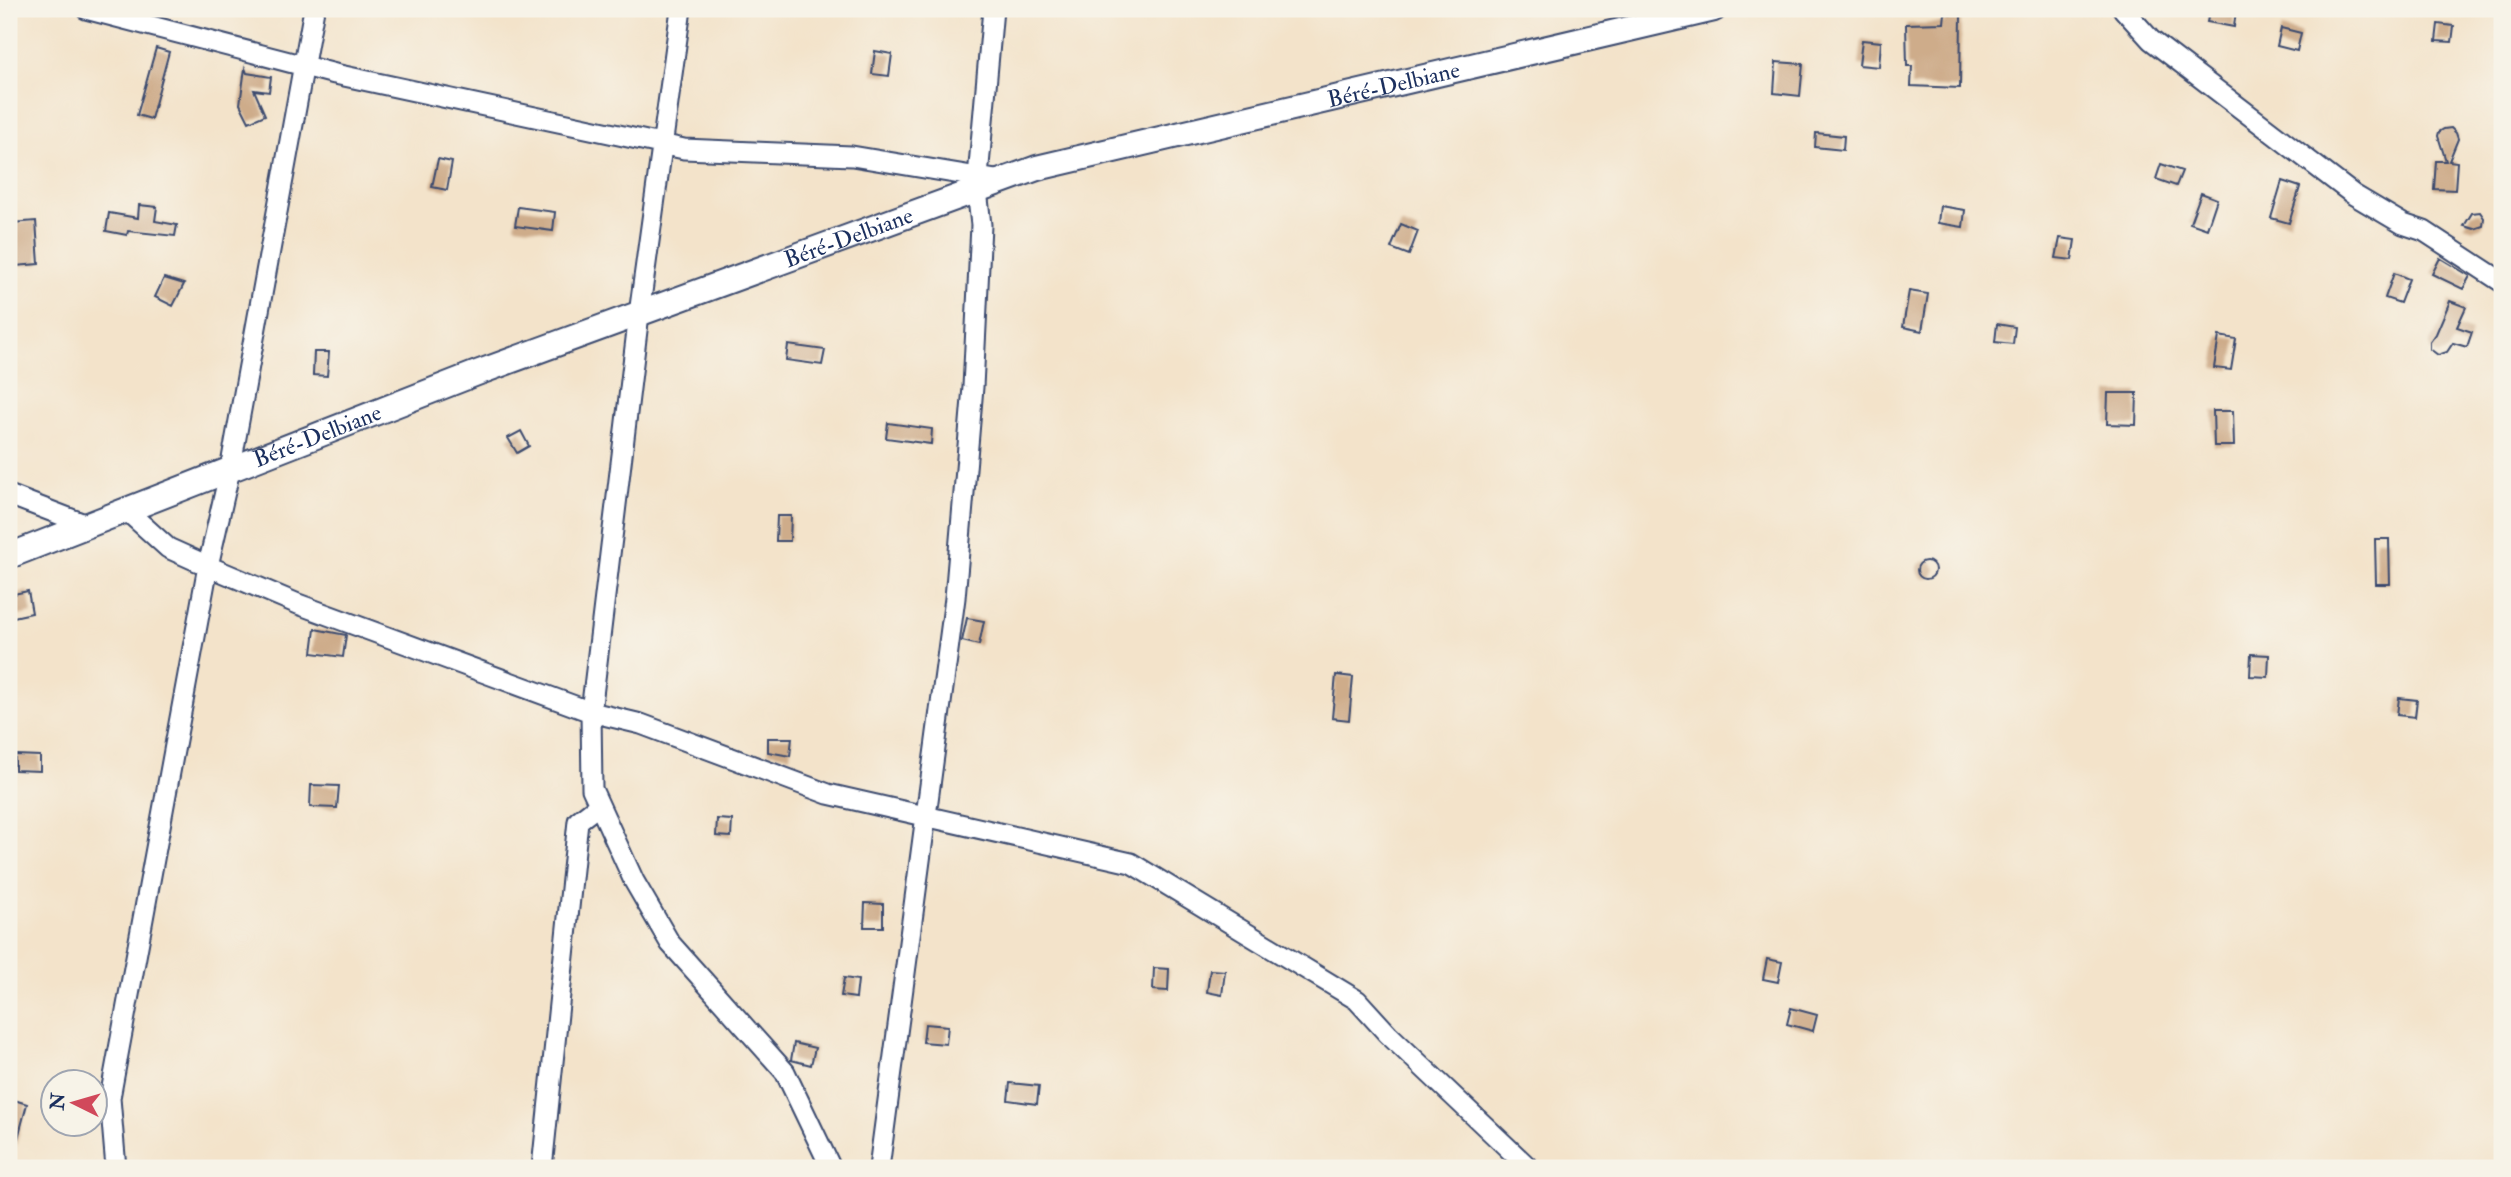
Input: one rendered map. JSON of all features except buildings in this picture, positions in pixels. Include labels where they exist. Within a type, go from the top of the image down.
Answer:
[{"type":"street","points":[[86,9],[303,66],[684,149],[852,156],[978,183]]},
{"type":"street","points":[[116,1168],[110,1098],[208,566],[230,470],[314,9]]},
{"type":"street","points":[[681,9],[639,314],[591,712],[592,789],[634,881],[670,943],[785,1072],[831,1168]]},
{"type":"street","points":[[879,1168],[928,817],[955,598],[974,387],[981,225],[978,183],[993,9]]},
{"type":"street","name":"Béré-Delbiane","points":[[9,556],[477,373],[639,314],[978,183],[1003,181],[1037,168],[1714,9]]},
{"type":"street","points":[[2123,9],[2151,40],[2354,195],[2403,224],[2424,231],[2502,282]]},
{"type":"street","points":[[9,495],[87,525]]},
{"type":"street","points":[[126,510],[168,548],[208,566],[298,604],[591,712],[641,724],[828,794],[1131,863],[1357,1000],[1388,1034],[1528,1168]]},
{"type":"street","points":[[542,1168],[578,821],[599,805]]}]
